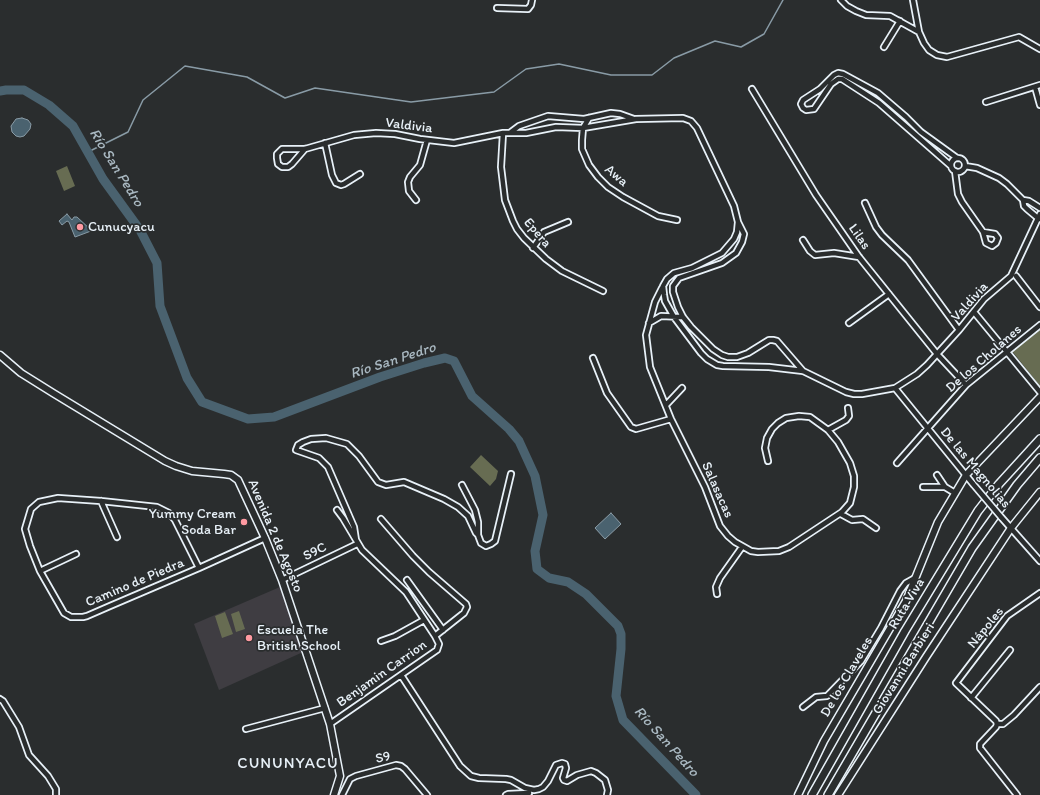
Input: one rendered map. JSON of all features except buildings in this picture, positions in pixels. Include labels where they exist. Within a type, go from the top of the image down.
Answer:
[{"type":"highway","name":"Ruta Viva","points":[[812,795],[905,631],[978,511],[999,484],[1040,439]]},
{"type":"highway","name":"Ruta Viva","points":[[828,795],[972,548],[1017,484],[1040,458]]},
{"type":"main road","name":"Avenida 2 de Agosto","points":[[0,355],[21,373],[164,461],[192,471],[224,474],[235,477],[242,486],[282,580],[330,724],[340,776],[334,795]]},
{"type":"main road","name":"De los Claveles","points":[[798,795],[824,742],[906,601],[938,522],[955,493],[966,475],[1040,396]]},
{"type":"main road","points":[[1010,528],[1040,492]]},
{"type":"main road","name":"Giovanni Barbieri","points":[[838,795],[1010,528]]},
{"type":"street","points":[[497,8],[528,9],[532,0]]},
{"type":"street","points":[[841,0],[856,11],[866,15],[890,16],[919,32]]},
{"type":"street","points":[[913,0],[919,32],[929,50],[937,56],[947,57],[1020,37],[1040,49]]},
{"type":"street","points":[[884,47],[900,21]]},
{"type":"street","points":[[965,166],[963,160],[957,158],[921,132],[878,93],[843,74],[834,75],[820,89],[803,100],[801,104],[803,108],[809,111],[814,109],[831,84],[838,79],[842,79],[880,103],[955,171],[958,194],[983,232]]},
{"type":"street","points":[[986,102],[1038,86],[1040,105]]},
{"type":"street","name":"Lilas","points":[[752,89],[816,195],[859,257],[966,386]]},
{"type":"street","name":"Valdivia","points":[[511,132],[519,126],[548,116],[579,119],[611,113],[636,119]]},
{"type":"street","points":[[583,128],[589,118]]},
{"type":"street","name":"Valdivia","points":[[304,149],[288,167],[282,167],[278,164],[278,154],[282,149],[304,149],[354,135],[376,133],[395,134],[454,143],[503,133],[526,133],[556,127],[583,128],[636,119],[683,118],[691,121],[697,128],[734,206],[738,222]]},
{"type":"street","name":"Awa","points":[[583,128],[582,140],[585,157],[598,177],[608,187],[658,216],[677,220]]},
{"type":"street","name":"Epera","points":[[503,133],[501,167],[505,200],[517,229],[533,248],[562,271],[603,291]]},
{"type":"street","points":[[416,200],[409,191],[408,182],[410,177],[420,165],[427,140]]},
{"type":"street","points":[[325,143],[332,175],[336,183],[344,184],[360,174]]},
{"type":"street","points":[[951,166],[952,162],[957,158]]},
{"type":"street","points":[[955,171],[959,172],[963,170],[965,166]]},
{"type":"street","points":[[965,166],[977,168],[999,178],[1023,200],[1028,201],[1040,208]]},
{"type":"street","points":[[1023,200],[1026,209],[1039,217]]},
{"type":"street","points":[[865,203],[876,227],[882,235],[908,260],[959,330]]},
{"type":"street","name":"Valdivia","points":[[894,388],[917,374],[938,354],[992,291],[1011,276],[1039,217]]},
{"type":"street","points":[[533,248],[544,232],[568,222]]},
{"type":"street","points":[[738,222],[737,232],[729,247],[722,253],[679,278],[674,286],[673,292],[683,316],[704,341],[722,355],[737,357],[748,354],[769,340],[773,340],[777,341],[803,371]]},
{"type":"street","points":[[738,222],[744,234],[742,242],[736,253],[722,263],[670,276],[663,286],[665,301],[674,317],[707,359],[717,365],[723,366],[769,367],[803,371],[846,392],[854,394],[894,388]]},
{"type":"street","points":[[803,240],[815,255],[834,253],[859,257]]},
{"type":"street","points":[[1016,276],[1040,307]]},
{"type":"street","name":"Salasacas","points":[[663,286],[655,302],[646,335],[650,367],[671,419],[705,487],[720,526],[728,536],[742,547],[758,552],[779,551],[789,547],[840,514],[850,503],[854,487],[854,476],[850,463],[838,442],[828,430],[810,417],[799,416],[786,418],[772,429],[767,438],[765,448],[768,461]]},
{"type":"street","points":[[849,323],[889,294]]},
{"type":"street","points":[[974,312],[1040,392]]},
{"type":"street","points":[[649,323],[661,316],[683,316]]},
{"type":"street","name":"De los Cholanes","points":[[897,463],[966,386],[1040,325]]},
{"type":"street","points":[[593,358],[607,393],[631,428],[636,429],[671,419]]},
{"type":"street","points":[[666,405],[682,388]]},
{"type":"street","name":"De las Magnolias","points":[[894,388],[1010,528],[1040,561]]},
{"type":"street","points":[[828,430],[846,420],[849,416],[848,408]]},
{"type":"street","points":[[356,542],[354,527],[328,467],[319,458],[296,450],[298,445],[303,442],[311,439],[326,438],[347,444],[359,456],[378,482],[386,485],[404,482],[444,499],[458,507],[468,516],[478,535]]},
{"type":"street","points":[[462,485],[475,510],[480,543],[486,546],[495,541],[511,474]]},
{"type":"street","points":[[937,475],[945,487],[955,493]]},
{"type":"street","points":[[923,487],[945,487]]},
{"type":"street","name":"Camino de Piedra","points":[[199,568],[175,520],[169,513],[157,507],[58,498],[39,502],[31,509],[25,529],[40,571],[64,613],[71,617],[83,617],[199,568],[265,538]]},
{"type":"street","points":[[101,501],[117,537]]},
{"type":"street","points":[[337,510],[362,550],[406,592],[435,636]]},
{"type":"street","points":[[840,514],[852,520],[863,519],[876,528]]},
{"type":"street","name":"Benjamin Carrion","points":[[330,724],[437,650],[439,644],[435,636],[467,609],[466,604],[429,572],[381,519]]},
{"type":"street","name":"S9C","points":[[282,580],[356,542]]},
{"type":"street","points":[[717,594],[716,587],[720,578],[742,547]]},
{"type":"street","points":[[40,571],[76,554]]},
{"type":"street","points":[[803,707],[816,697],[827,696],[861,661],[881,628],[900,591],[906,583],[915,578]]},
{"type":"street","points":[[407,580],[443,630]]},
{"type":"street","name":"Nápoles","points":[[971,698],[957,684],[957,682],[1007,616],[1040,593]]},
{"type":"street","points":[[381,641],[395,636],[424,620]]},
{"type":"street","points":[[997,724],[996,721],[971,698],[1010,650]]},
{"type":"street","points":[[401,675],[460,766],[471,776],[511,780],[525,788],[534,790],[543,787],[548,781],[556,765],[562,763],[566,768],[563,778],[564,780],[567,781],[577,775],[591,771],[605,780],[608,785],[607,795]]},
{"type":"street","points":[[997,724],[1003,724],[1014,715],[1040,687]]},
{"type":"street","points":[[0,699],[3,701],[19,727],[29,755],[48,776],[56,789],[56,795]]},
{"type":"street","points":[[246,729],[324,708]]},
{"type":"street","points":[[997,724],[980,744],[980,748],[1017,795]]},
{"type":"street","name":"S9","points":[[342,795],[350,779],[396,765],[406,769],[427,795]]},
{"type":"street","points":[[506,795],[529,793]]},
{"type":"shaded area","name":"Escuela The British School","points":[[280,587],[303,652],[219,690],[194,624]]},
{"type":"green space","points":[[67,166],[75,186],[64,191],[56,171]]},
{"type":"green space","points":[[1040,328],[1040,386],[1012,351]]},
{"type":"green space","points":[[481,455],[498,471],[496,479],[490,486],[470,467]]},
{"type":"green space","points":[[239,611],[245,629],[236,632],[231,614]]},
{"type":"green space","points":[[225,612],[233,634],[222,638],[215,616]]},
{"type":"water","points":[[22,118],[28,120],[31,124],[30,129],[24,136],[20,137],[16,136],[12,132],[11,126],[16,119]]},
{"type":"water","name":"Cunucyacu","points":[[67,214],[72,220],[74,217],[77,217],[91,231],[75,237],[69,222],[67,221],[62,225],[59,221]]},
{"type":"water","points":[[611,513],[621,524],[605,539],[595,528]]},
{"type":"waterway","points":[[88,152],[128,132],[143,100],[185,66],[247,77],[285,98],[315,88],[411,102],[494,92],[526,69],[559,64],[611,75],[652,75],[674,58],[715,41],[741,47],[764,34],[783,0]]},
{"type":"waterway","name":"Río San Pedro","points":[[0,91],[24,90],[49,105],[73,126],[103,179],[140,230],[157,263],[160,306],[187,378],[202,402],[248,419],[274,417],[380,377],[424,363],[445,358],[454,361],[472,396],[509,429],[519,441],[535,476],[543,515],[535,551],[537,569],[549,578],[568,582],[586,594],[618,626],[621,634],[621,649],[616,696],[623,720],[696,795]]},
{"type":"place","name":"Cunucyacu","points":[[80,227]]},
{"type":"place","name":"Yummy Cream Soda Bar","points":[[244,522]]},
{"type":"place","name":"Escuela The British School","points":[[249,638]]},
{"type":"district","name":"CUNUNYACU","points":[[288,764]]}]
